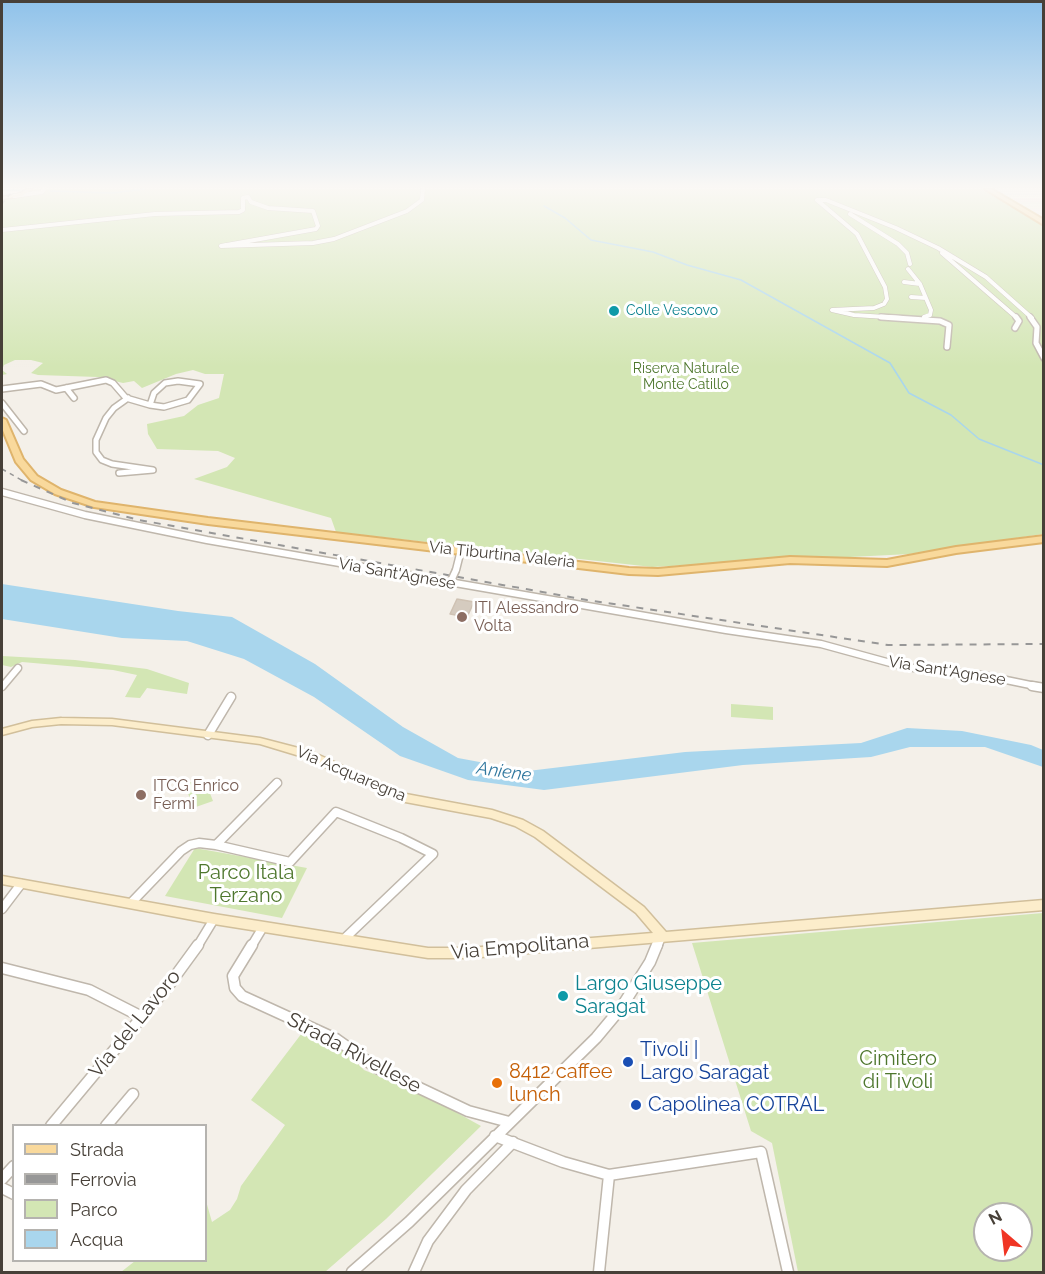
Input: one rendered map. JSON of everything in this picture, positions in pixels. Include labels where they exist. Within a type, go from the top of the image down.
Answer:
[{"type":"main road","name":"Via Tiburtina Valeria","points":[[2,420],[19,460],[33,478],[53,490],[88,503],[219,522],[652,572],[781,561],[887,563],[956,550],[1044,539]]},
{"type":"main road","name":"Via Acquaregna","points":[[2,732],[32,724],[75,720],[125,723],[276,745],[326,761],[404,798],[492,814],[519,824],[539,834],[640,910],[662,935]]},
{"type":"main road","name":"Via Empolitana","points":[[2,880],[263,927],[415,952],[443,954],[1044,905]]},
{"type":"street","points":[[865,248],[883,284],[886,303],[876,307],[832,310],[857,315],[940,321],[949,325],[947,347]]},
{"type":"street","points":[[902,248],[907,253],[909,267],[920,284],[932,314],[915,318]]},
{"type":"street","points":[[938,248],[951,262],[1014,314],[1018,321],[1015,328]]},
{"type":"street","points":[[939,248],[994,283],[1031,317],[1037,327],[1036,343],[1044,358]]},
{"type":"street","points":[[904,282],[920,284]]},
{"type":"street","points":[[911,297],[926,298]]},
{"type":"street","points":[[2,389],[41,384],[55,390],[108,381],[128,398],[150,405],[166,407],[183,403],[191,398],[200,384],[176,381],[165,383],[154,393],[150,405]]},
{"type":"street","points":[[66,388],[74,398]]},
{"type":"street","points":[[119,473],[153,470],[112,464],[102,460],[96,452],[96,440],[106,418],[114,408],[128,398]]},
{"type":"street","points":[[2,403],[24,431]]},
{"type":"street","name":"Via Sant'Agnese","points":[[2,492],[117,522],[450,583],[821,644],[905,667],[982,675],[1044,688]]},
{"type":"street","points":[[450,583],[461,550]]},
{"type":"street","points":[[2,687],[18,668]]},
{"type":"street","points":[[208,735],[231,697]]},
{"type":"street","points":[[216,845],[277,783]]},
{"type":"street","points":[[131,903],[183,849],[199,843],[216,845],[290,862],[336,812],[401,838],[433,854],[343,940]]},
{"type":"street","points":[[2,909],[21,884]]},
{"type":"street","name":"Via del Lavoro","points":[[52,1124],[184,965],[214,918]]},
{"type":"street","name":"Strada Rivellese","points":[[263,927],[233,976],[235,988],[242,996],[330,1035],[377,1068],[468,1112],[509,1122]]},
{"type":"street","points":[[352,1272],[409,1222],[611,1021],[650,962],[662,935]]},
{"type":"street","points":[[2,968],[89,990],[140,1016]]},
{"type":"street","points":[[107,1124],[133,1094]]},
{"type":"street","points":[[495,1136],[609,1175],[761,1152],[788,1272]]},
{"type":"street","points":[[414,1272],[428,1241],[466,1190],[513,1142]]},
{"type":"street","points":[[599,1272],[609,1175]]},
{"type":"green space","name":"Riserva Naturale Monte Catillo","points":[[2,248],[1043,248],[1043,534],[910,554],[652,567],[336,532],[331,518],[194,479],[227,467],[235,458],[218,451],[157,449],[148,434],[147,424],[184,416],[198,405],[219,398],[224,374],[205,374],[193,370],[176,374],[142,388],[134,381],[123,383],[98,377],[38,375],[31,373],[43,363],[31,360],[15,360],[4,365],[2,370]]},
{"type":"green space","points":[[2,656],[75,660],[147,669],[189,683],[187,694],[147,688],[140,698],[125,697],[137,675],[113,670],[22,662],[11,667],[2,665]]},
{"type":"green space","points":[[731,704],[773,707],[773,720],[731,717]]},
{"type":"green space","points":[[204,778],[213,801],[193,808],[185,784]]},
{"type":"green space","name":"Parco Itala Terzano","points":[[195,848],[307,868],[282,918],[165,896]]},
{"type":"green space","name":"Cimitero di Tivoli","points":[[1043,913],[1043,1272],[798,1272],[772,1143],[751,1131],[692,943]]},
{"type":"green space","points":[[305,1029],[339,1044],[364,1070],[423,1094],[481,1126],[386,1219],[325,1272],[121,1272],[134,1262],[207,1262],[207,1204],[212,1222],[230,1210],[241,1186],[285,1125],[251,1100]]},
{"type":"water","name":"Aniene","points":[[2,584],[232,617],[315,664],[403,727],[458,758],[528,771],[685,752],[861,743],[907,728],[962,731],[1031,745],[1043,750],[1043,767],[985,747],[910,747],[871,757],[743,765],[544,790],[468,780],[400,756],[314,697],[244,659],[187,641],[122,638],[2,619]]},
{"type":"building","points":[[457,599],[474,602],[467,617],[450,614]]},
{"type":"waterway","points":[[635,248],[653,252],[687,265],[741,280],[890,363],[909,393],[951,415],[979,439],[1044,465]]},
{"type":"railway","points":[[2,469],[22,480]]},
{"type":"railway","points":[[22,480],[73,503],[139,520],[587,600],[888,645],[1044,644]]},
{"type":"place","name":"Colle Vescovo","points":[[614,311]]},
{"type":"place","name":"ITI Alessandro Volta","points":[[462,617]]},
{"type":"place","name":"ITCG Enrico Fermi","points":[[141,795]]},
{"type":"place","name":"Largo Giuseppe Saragat","points":[[563,996]]},
{"type":"place","name":"Tivoli | Largo Saragat","points":[[628,1062]]},
{"type":"place","name":"8412 caffee lunch","points":[[497,1083]]},
{"type":"place","name":"Capolinea COTRAL","points":[[636,1105]]}]
